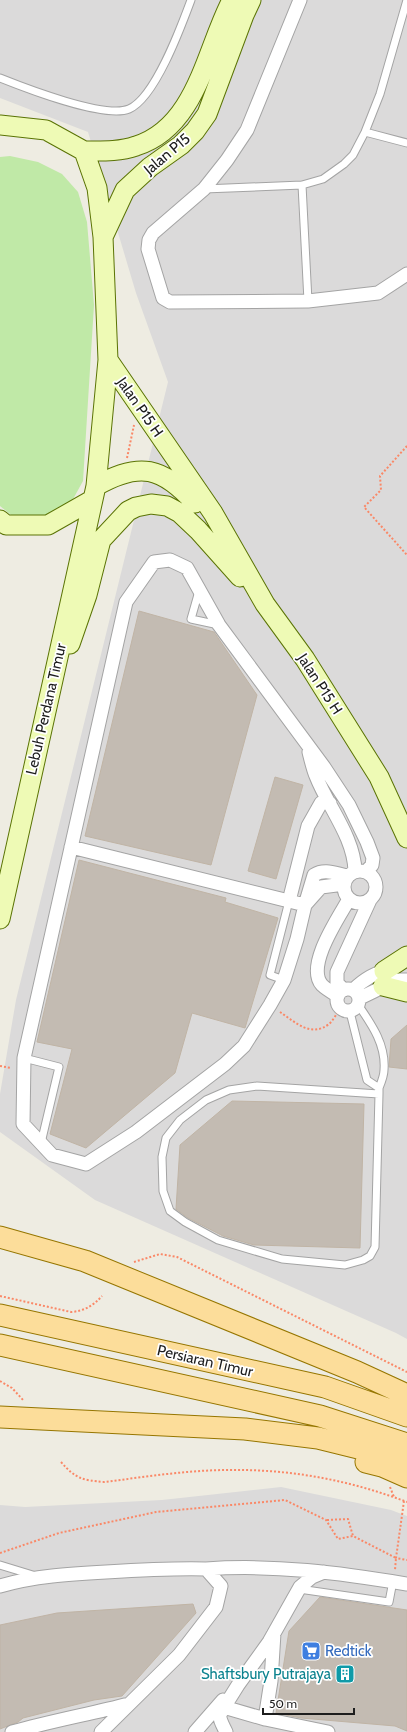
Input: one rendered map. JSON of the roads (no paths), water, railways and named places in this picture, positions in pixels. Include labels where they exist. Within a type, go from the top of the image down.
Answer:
[{"type":"main road","name":"Jalan P15","points":[[84,151],[112,151],[136,146],[160,135],[178,117],[194,91],[232,0]]},
{"type":"main road","name":"Jalan P15","points":[[103,237],[126,190],[150,167],[181,145],[195,131],[206,114],[251,0]]},
{"type":"main road","points":[[1,124],[46,130],[84,151]]},
{"type":"main road","name":"Lebuh Perdana Timur","points":[[0,919],[94,493],[108,360],[103,237],[97,188],[84,151]]},
{"type":"main road","name":"Jalan P15 H","points":[[108,360],[213,513],[224,535],[265,604],[305,660],[379,777],[407,838]]},
{"type":"main road","name":"Jalan P15 H","points":[[0,520],[6,525],[48,525],[94,493],[106,480],[144,469],[167,476],[183,490],[224,535]]},
{"type":"main road","points":[[52,684],[73,639],[87,595],[101,540],[128,511],[136,507],[151,504],[167,506],[180,513],[198,530],[265,604]]},
{"type":"main road","points":[[407,956],[383,978],[407,992]]},
{"type":"main road","points":[[0,1226],[357,1372],[407,1395]]},
{"type":"main road","points":[[0,1237],[85,1261]]},
{"type":"main road","name":"Persiaran Timur","points":[[0,1314],[326,1387],[407,1416]]},
{"type":"main road","name":"Persiaran Timur","points":[[0,1345],[320,1416],[407,1444]]},
{"type":"main road","points":[[0,1416],[25,1410],[245,1429],[318,1438],[407,1460]]},
{"type":"main road","points":[[245,1429],[382,1466],[407,1477]]},
{"type":"street","points":[[300,0],[247,130],[227,160],[204,189],[153,233],[149,240],[148,249],[163,298],[170,302],[308,301],[378,293],[407,274]]},
{"type":"street","points":[[349,1000],[337,983],[337,972],[370,900],[374,896],[376,885],[374,879],[320,872],[314,875],[297,939],[284,980],[244,1046],[225,1064],[136,1132],[86,1164],[52,1155],[23,1124],[24,1058],[126,602],[154,562],[170,560],[187,568],[219,625],[256,673],[324,767],[349,805],[374,858],[372,865],[353,876]]},
{"type":"street","points":[[307,745],[320,784],[350,845],[355,864],[353,876],[346,895],[349,899],[360,903],[370,900]]},
{"type":"street","points":[[288,901],[308,826],[309,812],[320,784]]},
{"type":"street","points":[[308,826],[321,803],[330,803]]},
{"type":"street","points":[[71,846],[305,905]]},
{"type":"street","points":[[349,899],[323,947],[317,971],[322,985],[349,1000]]},
{"type":"street","points":[[383,978],[407,967]]},
{"type":"street","points":[[349,1000],[362,981],[383,978],[407,980]]},
{"type":"street","points":[[0,1586],[65,1574],[166,1568],[206,1569],[231,1567],[326,1572],[407,1584]]},
{"type":"street","points":[[101,1732],[179,1654],[216,1607],[221,1586],[206,1569]]},
{"type":"street","points":[[282,1569],[297,1576],[299,1588]]},
{"type":"street","points":[[226,1732],[220,1722],[219,1716],[238,1685],[274,1632],[299,1588],[312,1577],[326,1572]]},
{"type":"street","points":[[265,1719],[271,1681],[274,1632]]},
{"type":"street","points":[[249,1669],[271,1681]]},
{"type":"street","points":[[195,1732],[238,1685]]},
{"type":"street","points":[[12,1732],[49,1721],[90,1714],[130,1704]]},
{"type":"street","points":[[223,1709],[232,1708],[242,1713],[265,1719],[328,1732]]},
{"type":"street","points":[[90,1714],[96,1732]]},
{"type":"lane","points":[[0,78],[72,102],[109,112],[128,109],[139,102],[157,78],[191,0]]},
{"type":"lane","points":[[204,189],[302,185],[323,179],[344,164],[353,155],[365,132],[380,94],[407,0]]},
{"type":"lane","points":[[365,132],[407,143]]},
{"type":"lane","points":[[302,185],[308,301]]},
{"type":"lane","points":[[199,590],[191,619],[219,625]]},
{"type":"lane","points":[[284,980],[270,975],[288,901]]},
{"type":"lane","points":[[349,1000],[375,1029],[379,1039],[384,1070],[379,1091],[374,1247],[370,1256],[363,1260],[345,1265],[282,1259],[218,1240],[185,1222],[170,1211],[163,1191],[162,1175],[162,1157],[166,1138],[180,1120],[206,1100],[229,1090],[258,1086],[379,1091]]},
{"type":"lane","points":[[349,1000],[367,1080],[379,1091]]},
{"type":"lane","points":[[24,1058],[59,1066],[41,1143]]},
{"type":"lane","points":[[0,1565],[42,1578]]},
{"type":"lane","points":[[299,1588],[389,1602],[393,1582]]},
{"type":"place","name":"Redtick","points":[[311,1651]]},
{"type":"place","name":"Shaftsbury Putrajaya","points":[[345,1674]]}]
